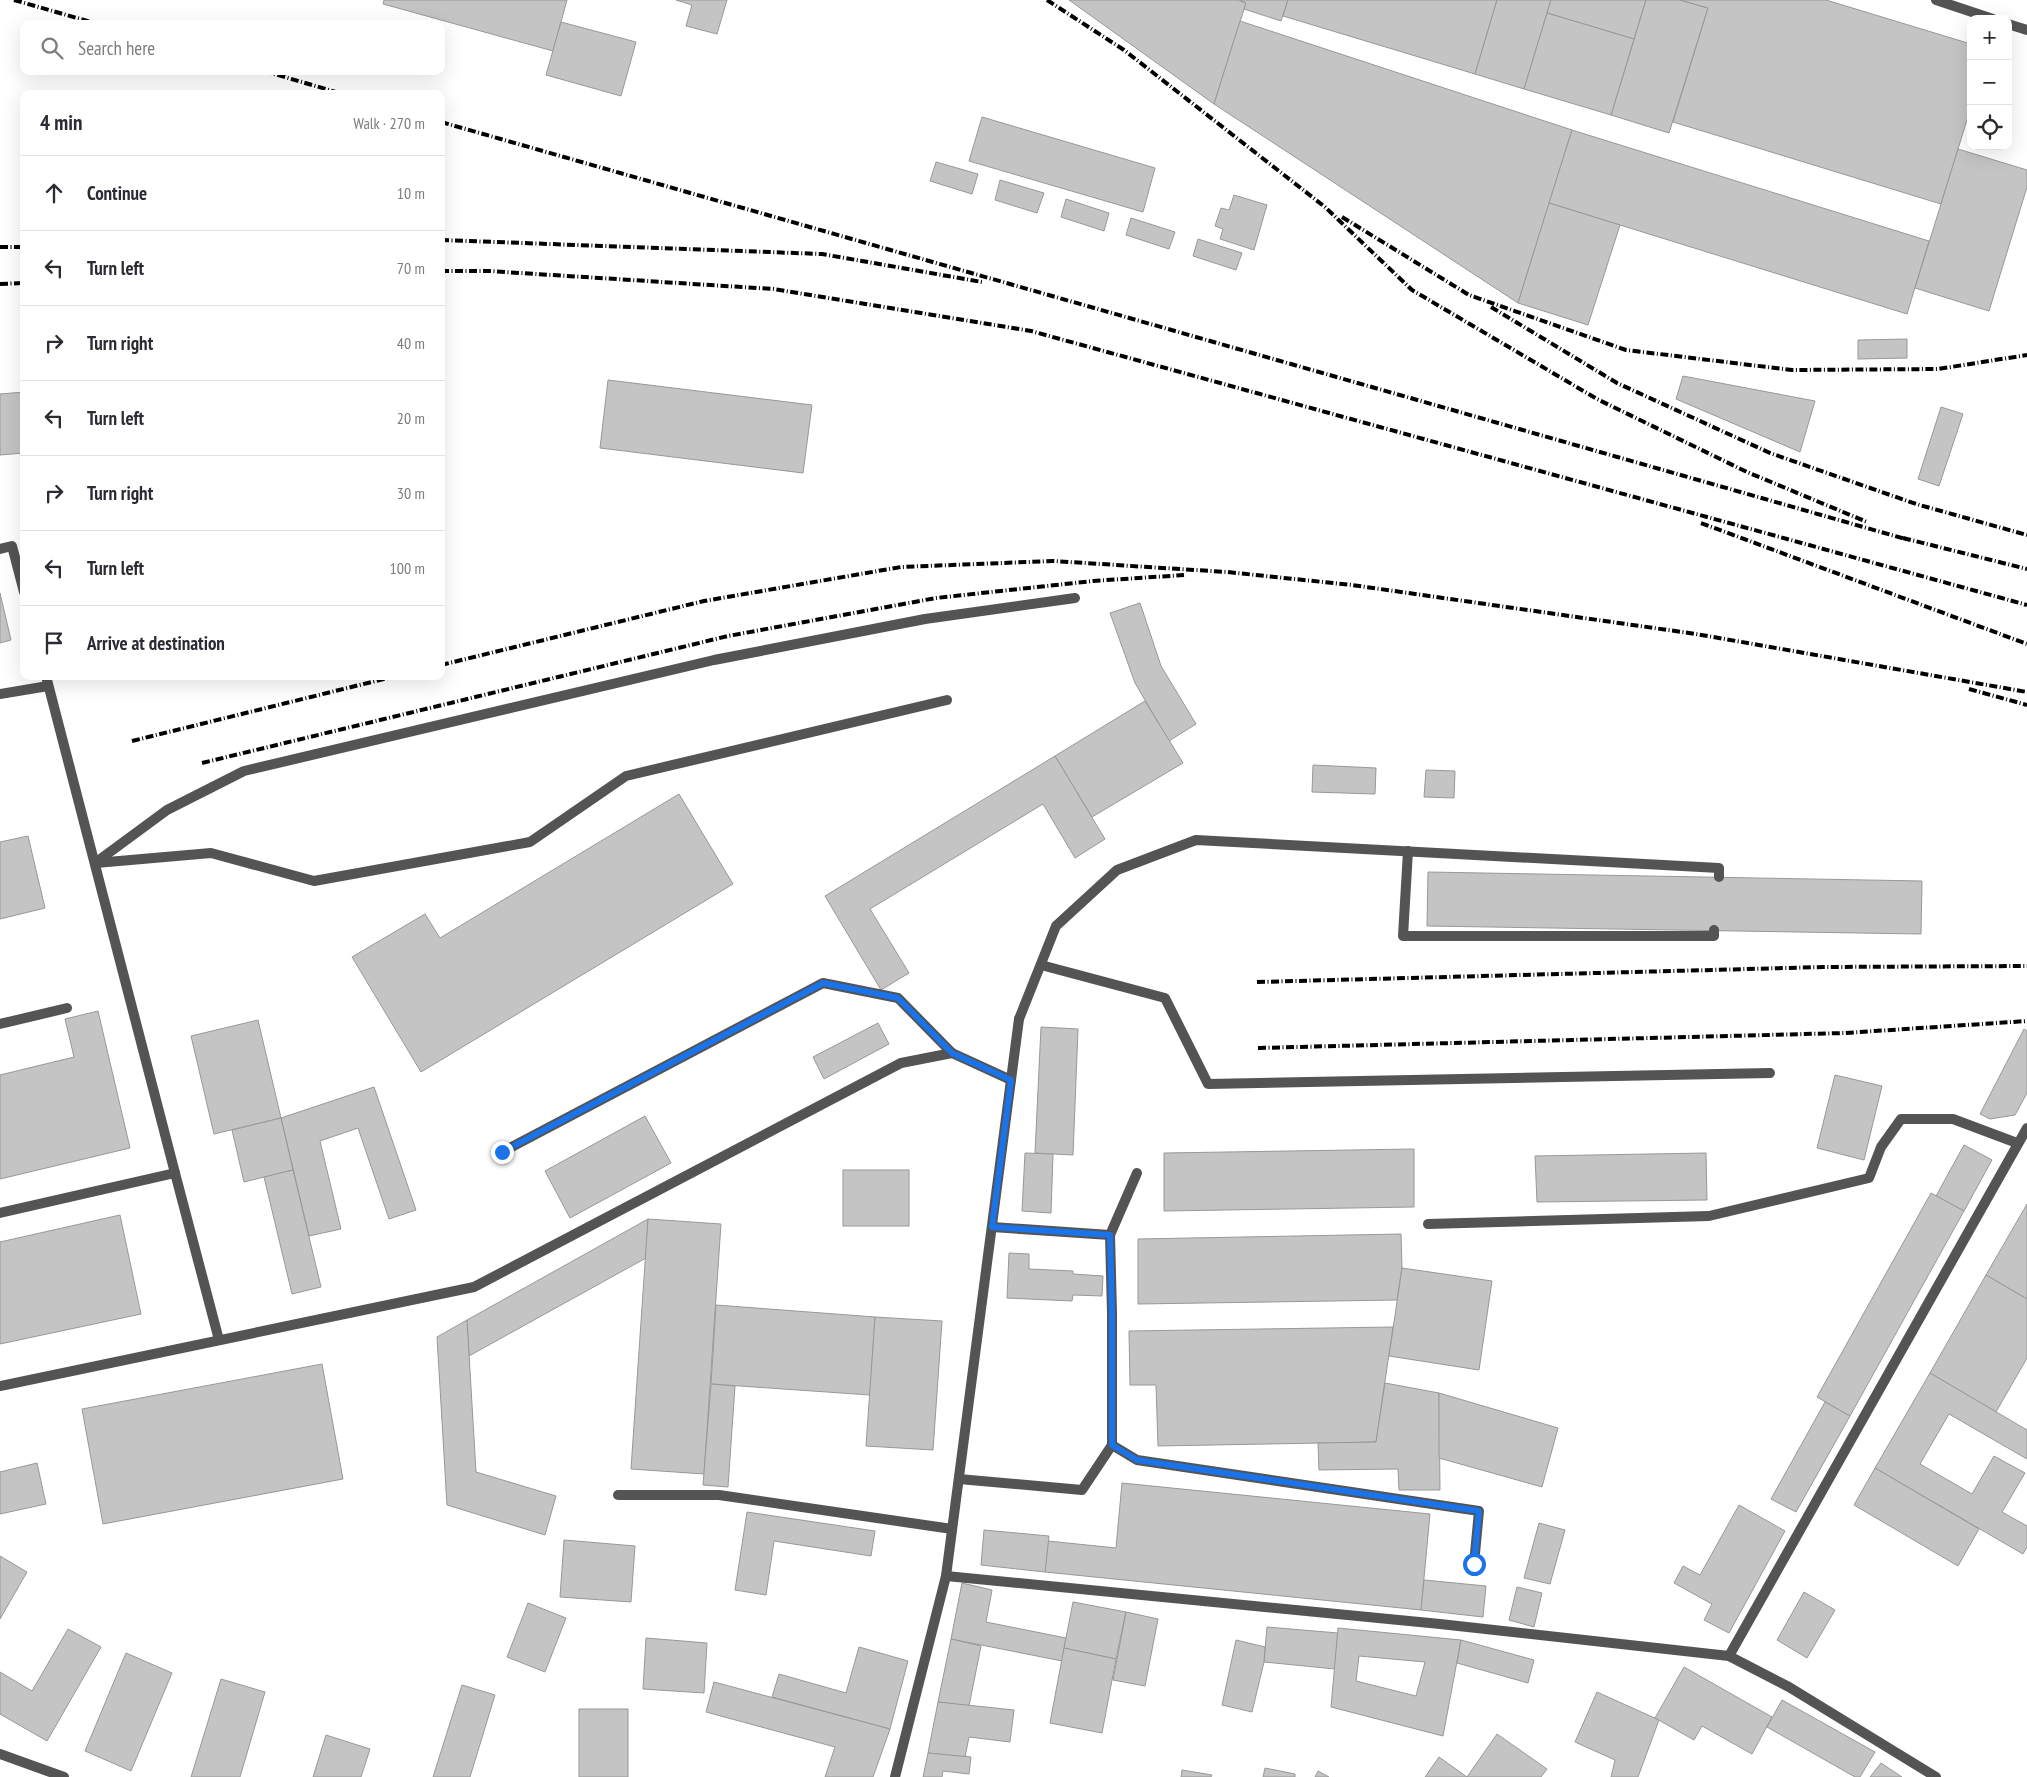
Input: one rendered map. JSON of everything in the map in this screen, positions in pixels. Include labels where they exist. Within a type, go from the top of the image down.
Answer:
[{"type":"street","points":[[1936,0],[1981,15]]},
{"type":"street","points":[[2012,25],[2027,30]]},
{"type":"street","points":[[0,549],[12,546],[20,577]]},
{"type":"street","points":[[95,864],[167,810],[244,771],[714,660],[925,619],[1075,598]]},
{"type":"street","points":[[0,694],[47,681],[219,1340]]},
{"type":"street","points":[[95,864],[210,853],[314,880],[530,842],[626,776],[948,700]]},
{"type":"street","points":[[895,1777],[946,1576],[1019,1019],[1056,926],[1117,870],[1196,840],[1719,868],[1719,877]]},
{"type":"street","points":[[1408,851],[1403,936],[1714,936],[1714,930]]},
{"type":"street","points":[[1041,965],[1165,998],[1208,1084],[1770,1073]]},
{"type":"street","points":[[502,1152],[823,983],[898,998],[952,1053],[1011,1080]]},
{"type":"street","points":[[0,1024],[67,1008]]},
{"type":"street","points":[[0,1386],[474,1287],[901,1063],[952,1053]]},
{"type":"street","points":[[1428,1224],[1709,1216],[1869,1178],[1882,1147],[1901,1119],[1952,1119],[2017,1144]]},
{"type":"street","points":[[1729,1656],[2027,1128]]},
{"type":"street","points":[[0,1213],[175,1173]]},
{"type":"street","points":[[959,1479],[1082,1490],[1112,1445],[1110,1235],[1137,1173]]},
{"type":"street","points":[[992,1227],[1110,1235]]},
{"type":"street","points":[[1112,1445],[1137,1460],[1479,1511],[1474,1564]]},
{"type":"street","points":[[618,1495],[719,1495],[952,1529]]},
{"type":"street","points":[[946,1576],[1440,1624],[1729,1656],[1789,1687],[1936,1777]]},
{"type":"street","points":[[0,1754],[64,1777]]},
{"type":"building","points":[[384,0],[567,0],[553,51],[383,4]]},
{"type":"building","points":[[676,0],[727,0],[717,34],[686,26],[692,5]]},
{"type":"building","points":[[1069,0],[1237,0],[1246,3],[1214,104]]},
{"type":"building","points":[[1240,0],[1288,0],[1281,21],[1244,9],[1246,3]]},
{"type":"building","points":[[1288,0],[1497,0],[1475,74],[1283,16]]},
{"type":"building","points":[[1497,0],[1551,0],[1524,89],[1475,74]]},
{"type":"building","points":[[1551,0],[1646,0],[1634,39],[1547,13]]},
{"type":"building","points":[[1646,0],[1680,0],[1708,8],[1669,133],[1611,115]]},
{"type":"building","points":[[1680,0],[1826,0],[1967,43],[1967,120],[1941,204],[1673,122],[1708,8]]},
{"type":"building","points":[[1547,13],[1634,39],[1611,115],[1524,89]]},
{"type":"building","points":[[1240,21],[1572,130],[1518,303],[1214,104]]},
{"type":"building","points":[[561,22],[636,42],[621,96],[546,75]]},
{"type":"building","points":[[982,117],[1155,168],[1143,212],[969,161]]},
{"type":"building","points":[[1572,130],[1929,241],[1907,314],[1549,203]]},
{"type":"building","points":[[1958,149],[2027,170],[2027,187],[1989,311],[1915,288]]},
{"type":"building","points":[[936,162],[978,174],[972,194],[930,181]]},
{"type":"building","points":[[1000,180],[1044,193],[1037,213],[995,200]]},
{"type":"building","points":[[1234,195],[1267,205],[1254,250],[1220,239],[1223,229],[1215,226],[1221,208],[1229,210]]},
{"type":"building","points":[[1066,199],[1109,213],[1104,231],[1061,217]]},
{"type":"building","points":[[1549,203],[1620,225],[1588,325],[1518,303]]},
{"type":"building","points":[[1131,218],[1175,232],[1169,249],[1126,235]]},
{"type":"building","points":[[1198,239],[1242,253],[1236,270],[1193,256]]},
{"type":"building","points":[[1907,339],[1907,358],[1858,359],[1858,340]]},
{"type":"building","points":[[1683,376],[1815,401],[1800,452],[1676,399]]},
{"type":"building","points":[[608,380],[812,405],[803,473],[600,448]]},
{"type":"building","points":[[20,392],[20,453],[0,455],[0,394]]},
{"type":"building","points":[[1941,407],[1963,414],[1939,486],[1918,479]]},
{"type":"building","points":[[0,593],[11,640],[0,643]]},
{"type":"building","points":[[1140,603],[1161,666],[1196,724],[1169,741],[1135,683],[1110,613]]},
{"type":"building","points":[[1145,701],[1183,763],[1092,817],[1055,756]]},
{"type":"building","points":[[1055,756],[1105,839],[1075,858],[1043,804],[870,909],[909,973],[881,990],[825,896]]},
{"type":"building","points":[[1313,765],[1376,768],[1375,794],[1312,792]]},
{"type":"building","points":[[1426,770],[1455,771],[1454,798],[1424,797]]},
{"type":"building","points":[[679,794],[733,884],[421,1072],[352,957],[425,914],[440,938]]},
{"type":"building","points":[[28,836],[45,908],[0,919],[0,842]]},
{"type":"building","points":[[1428,872],[1922,881],[1921,934],[1427,926]]},
{"type":"building","points":[[98,1011],[130,1148],[0,1179],[0,1075],[74,1057],[65,1019]]},
{"type":"building","points":[[258,1020],[281,1118],[214,1134],[191,1036]]},
{"type":"building","points":[[878,1023],[889,1044],[824,1079],[813,1057]]},
{"type":"building","points":[[1041,1027],[1078,1029],[1073,1155],[1035,1153]]},
{"type":"building","points":[[2024,1029],[2027,1031],[2027,1093],[2015,1115],[1990,1119],[1980,1114]]},
{"type":"building","points":[[1835,1075],[1882,1086],[1864,1160],[1817,1148]]},
{"type":"building","points":[[374,1087],[416,1210],[389,1219],[358,1128],[320,1141],[341,1229],[309,1236],[281,1118]]},
{"type":"building","points":[[645,1116],[671,1163],[570,1218],[545,1171]]},
{"type":"building","points":[[281,1118],[293,1170],[244,1182],[232,1130]]},
{"type":"building","points":[[1964,1145],[1992,1160],[1964,1211],[1936,1196]]},
{"type":"building","points":[[1414,1149],[1414,1207],[1164,1211],[1164,1153]]},
{"type":"building","points":[[1025,1153],[1053,1154],[1051,1213],[1022,1211]]},
{"type":"building","points":[[1706,1153],[1707,1200],[1537,1202],[1535,1156]]},
{"type":"building","points":[[293,1170],[321,1287],[292,1294],[264,1177]]},
{"type":"building","points":[[843,1170],[909,1170],[909,1226],[843,1226]]},
{"type":"building","points":[[1931,1193],[1964,1211],[1850,1416],[1817,1397]]},
{"type":"building","points":[[2027,1204],[2027,1299],[1986,1275]]},
{"type":"building","points":[[120,1215],[141,1314],[0,1344],[0,1242]]},
{"type":"building","points":[[648,1219],[646,1258],[469,1356],[467,1320]]},
{"type":"building","points":[[648,1219],[721,1224],[704,1474],[631,1469]]},
{"type":"building","points":[[1401,1234],[1402,1268],[1397,1300],[1138,1304],[1138,1239]]},
{"type":"building","points":[[1009,1253],[1029,1254],[1029,1269],[1073,1271],[1073,1274],[1103,1276],[1102,1296],[1073,1295],[1072,1301],[1007,1298]]},
{"type":"building","points":[[1402,1268],[1492,1281],[1479,1370],[1389,1356]]},
{"type":"building","points":[[1986,1275],[2027,1299],[2027,1358],[1996,1412],[1930,1373]]},
{"type":"building","points":[[716,1305],[875,1317],[870,1395],[711,1384]]},
{"type":"building","points":[[875,1317],[942,1321],[933,1450],[866,1446]]},
{"type":"building","points":[[467,1320],[476,1472],[556,1496],[545,1535],[447,1505],[437,1337]]},
{"type":"building","points":[[1393,1327],[1376,1442],[1158,1446],[1156,1385],[1130,1385],[1129,1331]]},
{"type":"building","points":[[322,1364],[343,1479],[103,1524],[82,1409]]},
{"type":"building","points":[[1930,1373],[2027,1430],[2027,1459],[1949,1414],[1920,1464],[1972,1494],[1994,1456],[2025,1473],[2002,1512],[2027,1526],[2027,1547],[2023,1554],[1875,1468]]},
{"type":"building","points":[[1385,1383],[1439,1393],[1440,1490],[1399,1490],[1398,1469],[1319,1470],[1318,1443],[1376,1442]]},
{"type":"building","points":[[711,1384],[735,1386],[728,1487],[703,1485]]},
{"type":"building","points":[[1439,1393],[1558,1428],[1542,1487],[1439,1458]]},
{"type":"building","points":[[1825,1402],[1850,1416],[1796,1512],[1771,1499]]},
{"type":"building","points":[[37,1463],[46,1504],[0,1514],[0,1472]]},
{"type":"building","points":[[1875,1468],[1979,1529],[1958,1566],[1854,1505]]},
{"type":"building","points":[[1122,1483],[1430,1514],[1421,1610],[1045,1572],[1048,1541],[1116,1548]]},
{"type":"building","points":[[1739,1505],[1785,1531],[1729,1633],[1704,1620],[1712,1604],[1674,1583],[1683,1566],[1700,1575]]},
{"type":"building","points":[[747,1512],[875,1531],[871,1556],[774,1541],[766,1595],[735,1590]]},
{"type":"building","points":[[1539,1523],[1565,1530],[1550,1584],[1524,1578]]},
{"type":"building","points":[[984,1530],[1049,1536],[1045,1572],[981,1565]]},
{"type":"building","points":[[564,1540],[635,1546],[631,1602],[560,1597]]},
{"type":"building","points":[[0,1556],[27,1572],[0,1619]]},
{"type":"building","points":[[1424,1580],[1486,1586],[1483,1617],[1421,1610]]},
{"type":"building","points":[[962,1583],[992,1590],[986,1622],[1066,1638],[1062,1661],[951,1639]]},
{"type":"building","points":[[1517,1587],[1542,1593],[1534,1627],[1509,1620]]},
{"type":"building","points":[[1804,1592],[1835,1610],[1807,1658],[1777,1640]]},
{"type":"building","points":[[1073,1602],[1126,1612],[1116,1659],[1064,1648]]},
{"type":"building","points":[[528,1603],[566,1618],[545,1672],[507,1657]]},
{"type":"building","points":[[1126,1612],[1158,1619],[1145,1686],[1113,1680]]},
{"type":"building","points":[[1267,1627],[1338,1633],[1335,1669],[1264,1662]]},
{"type":"building","points":[[1338,1628],[1461,1640],[1443,1736],[1331,1707]],"holes":[[[1359,1656],[1425,1662],[1416,1696],[1356,1681]]]},
{"type":"building","points":[[68,1629],[101,1647],[47,1741],[0,1714],[0,1672],[32,1691]]},
{"type":"building","points":[[646,1638],[707,1643],[704,1693],[643,1689]]},
{"type":"building","points":[[951,1639],[981,1646],[969,1706],[938,1702]]},
{"type":"building","points":[[1236,1640],[1265,1647],[1264,1662],[1252,1712],[1222,1705]]},
{"type":"building","points":[[1461,1640],[1534,1660],[1528,1683],[1457,1663]]},
{"type":"building","points":[[859,1647],[908,1661],[890,1729],[772,1697],[779,1674],[846,1693]]},
{"type":"building","points":[[1064,1648],[1116,1659],[1102,1733],[1050,1723]]},
{"type":"building","points":[[126,1653],[172,1673],[131,1771],[85,1751]]},
{"type":"building","points":[[1684,1667],[1772,1717],[1752,1754],[1702,1726],[1694,1740],[1655,1718]]},
{"type":"building","points":[[221,1679],[265,1692],[240,1777],[191,1777]]},
{"type":"building","points":[[714,1682],[890,1729],[873,1777],[825,1777],[835,1747],[706,1712]]},
{"type":"building","points":[[462,1685],[495,1695],[470,1777],[433,1777]]},
{"type":"building","points":[[1597,1692],[1659,1720],[1638,1777],[1611,1777],[1615,1760],[1575,1742]]},
{"type":"building","points":[[1782,1700],[1875,1752],[1860,1777],[1855,1777],[1767,1727]]},
{"type":"building","points":[[938,1702],[1014,1710],[1010,1742],[969,1737],[965,1757],[928,1753]]},
{"type":"building","points":[[579,1709],[628,1709],[628,1777],[579,1777]]},
{"type":"building","points":[[1497,1734],[1547,1769],[1541,1777],[1467,1777]]},
{"type":"building","points":[[326,1735],[370,1749],[361,1777],[313,1777]]},
{"type":"building","points":[[928,1753],[971,1757],[969,1774],[943,1771],[942,1777],[923,1777]]},
{"type":"building","points":[[1439,1757],[1467,1777],[1425,1777]]},
{"type":"building","points":[[1881,1763],[1902,1777],[1870,1777]]},
{"type":"building","points":[[1265,1768],[1295,1774],[1295,1777],[1263,1777]]},
{"type":"building","points":[[1182,1770],[1212,1775],[1211,1777],[1181,1777]]},
{"type":"building","points":[[1318,1771],[1329,1777],[1315,1777]]},
{"type":"railway","points":[[14,0],[84,20]]},
{"type":"railway","points":[[1047,0],[1124,50],[1325,207],[1412,290],[1597,399],[1747,472],[1867,522]]},
{"type":"railway","points":[[278,75],[329,90]]},
{"type":"railway","points":[[445,123],[1909,540]]},
{"type":"railway","points":[[1342,217],[1469,295],[1626,350],[1792,370],[1938,369],[2027,355]]},
{"type":"railway","points":[[445,240],[822,254],[982,282]]},
{"type":"railway","points":[[0,247],[20,247]]},
{"type":"railway","points":[[445,271],[489,271],[773,289],[1031,331],[2027,605]]},
{"type":"railway","points":[[0,284],[20,283]]},
{"type":"railway","points":[[1491,307],[1617,383],[1770,453],[1916,504],[2027,535]]},
{"type":"railway","points":[[1701,523],[2027,644]]},
{"type":"railway","points":[[1903,538],[2027,569]]},
{"type":"railway","points":[[445,664],[704,601],[901,567],[1053,561],[1227,572],[1352,585],[1696,634],[2027,692]]},
{"type":"railway","points":[[202,763],[728,636],[936,598],[1093,581],[1184,575]]},
{"type":"railway","points":[[132,741],[380,680]]},
{"type":"railway","points":[[1969,689],[2027,705]]},
{"type":"railway","points":[[1257,982],[1823,967],[2027,966]]},
{"type":"railway","points":[[1258,1048],[1845,1033],[2027,1021]]},
{"type":"route","points":[[502,1152],[823,983],[898,998],[952,1053],[1011,1080],[992,1227],[1110,1235],[1112,1445],[1137,1460],[1479,1511],[1474,1564]]}]
